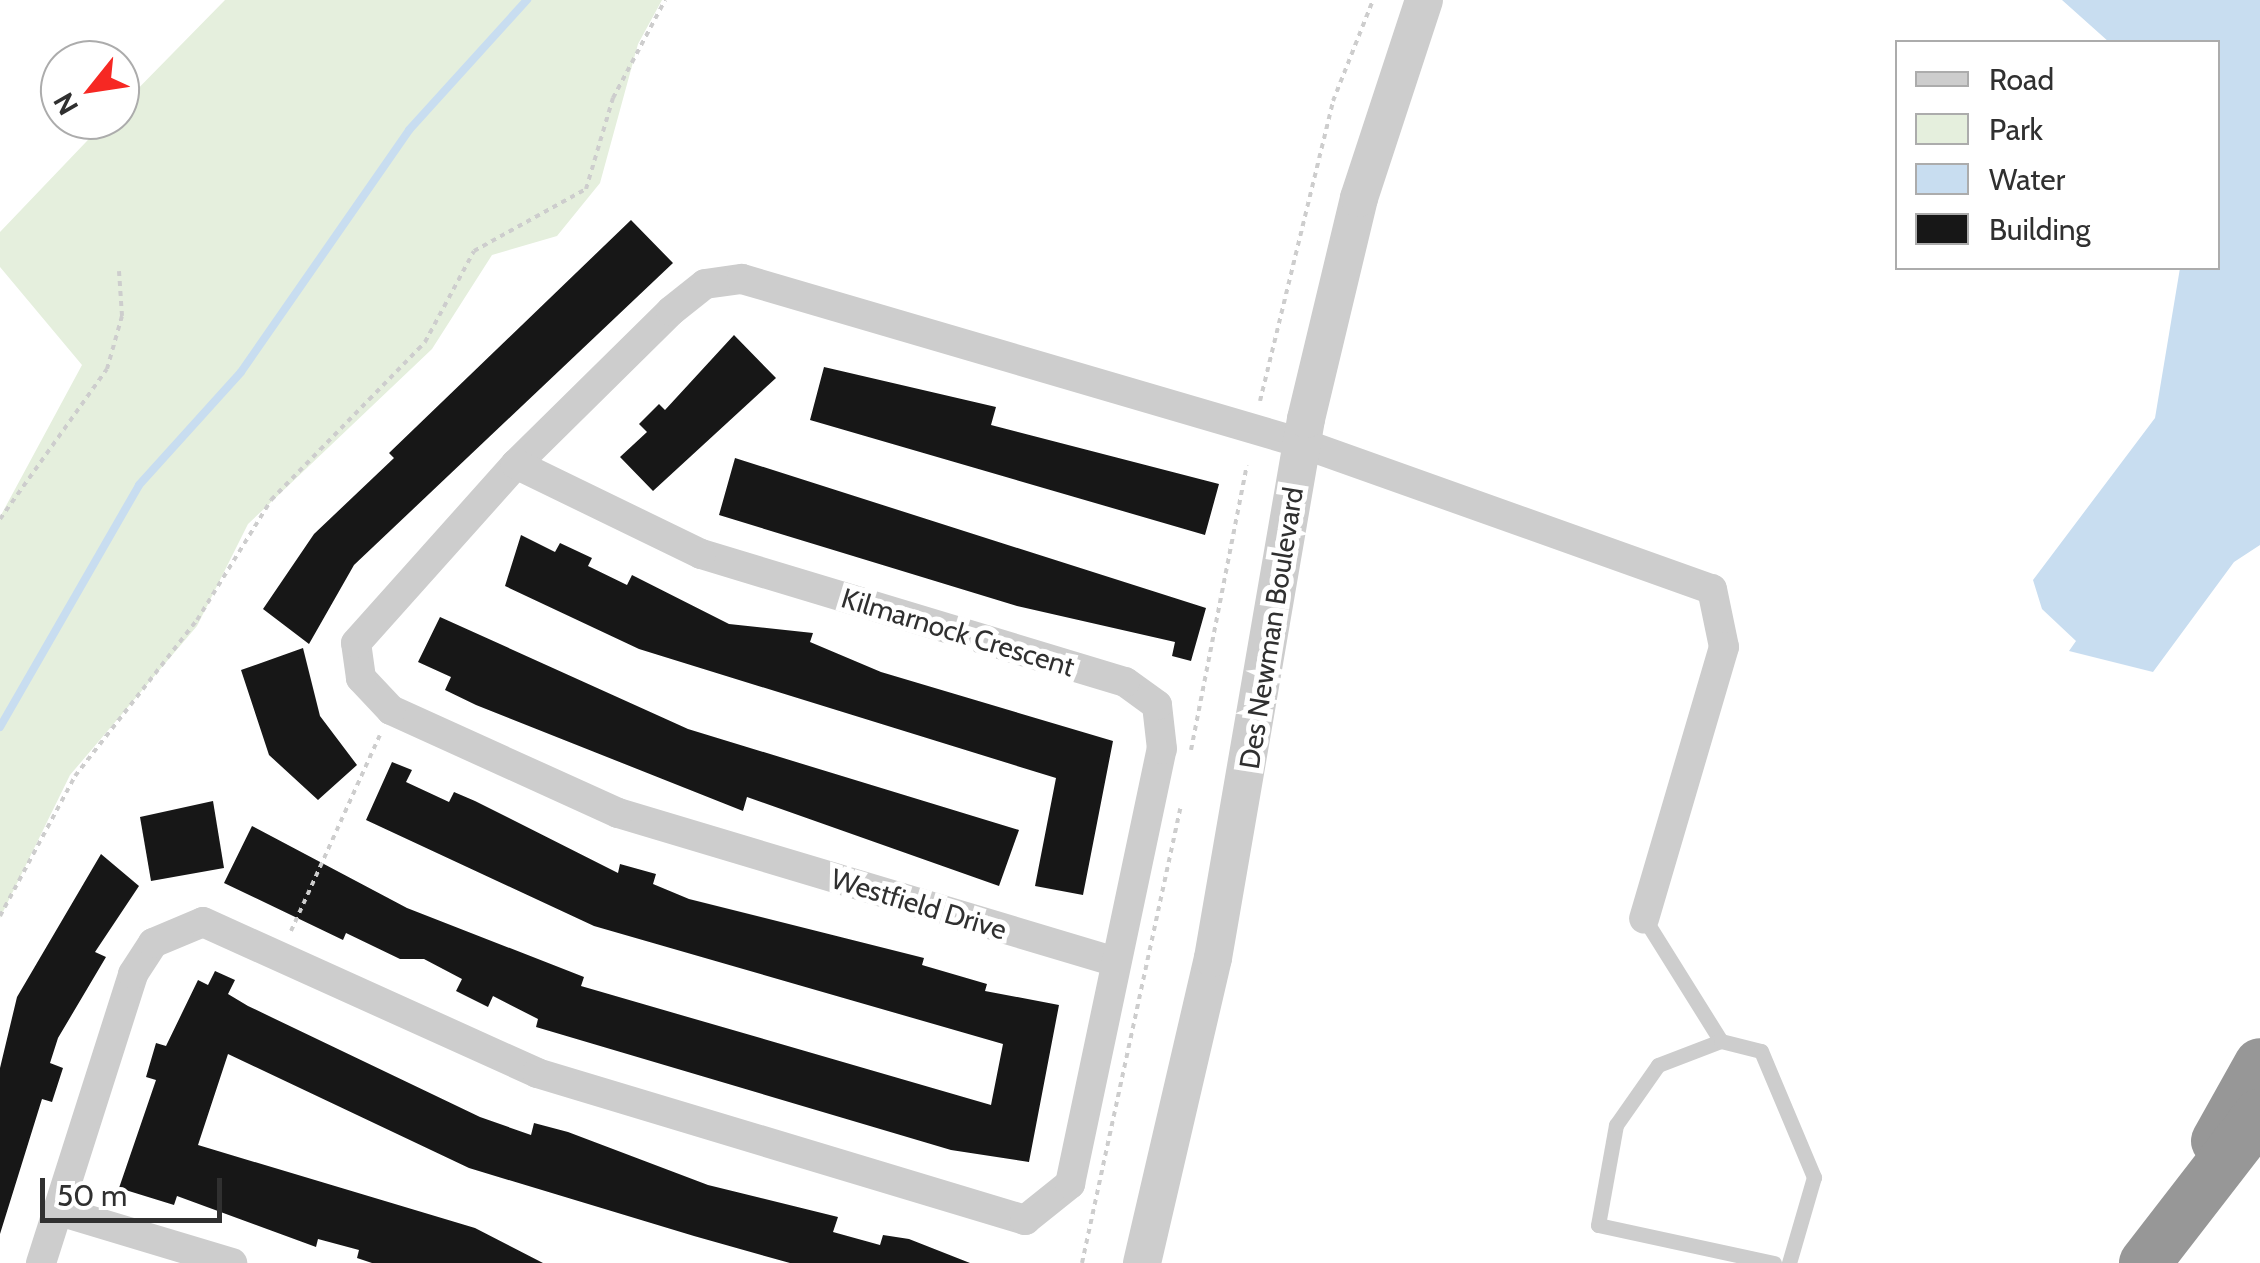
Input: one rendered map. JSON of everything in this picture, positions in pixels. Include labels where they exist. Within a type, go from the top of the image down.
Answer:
[{"type":"highway","points":[[2146,1263],[2176,1218],[2260,1064]]},
{"type":"highway","points":[[2176,1218],[2260,1114]]},
{"type":"street","name":"Des Newman Boulevard","points":[[1142,1263],[1213,958],[1301,443],[1359,198],[1424,0]]},
{"type":"street","name":"Westfield Drive","points":[[1116,962],[618,813],[390,710],[362,678],[356,643],[516,464],[671,311],[728,278],[1301,443],[1712,589],[1724,648],[1644,918]]},
{"type":"street","name":"Kilmarnock Crescent","points":[[516,464],[701,554],[1125,682],[1157,705],[1162,749],[1116,962]]},
{"type":"street","points":[[41,1263],[94,1082],[152,943],[204,922],[537,1073],[1025,1220],[1070,1184],[1116,962]]},
{"type":"street","points":[[59,1211],[232,1263]]},
{"type":"lane","points":[[1644,918],[1721,1041]]},
{"type":"lane","points":[[1774,1263],[1598,1225],[1616,1125],[1658,1064],[1721,1041],[1760,1051],[1814,1177],[1790,1263]]},
{"type":"path","points":[[0,916],[75,776],[197,620],[271,500],[425,342],[474,251],[586,190],[626,66],[664,0]]},
{"type":"path","points":[[1260,401],[1323,135],[1373,0]]},
{"type":"path","points":[[0,519],[108,368],[122,316],[120,270]]},
{"type":"path","points":[[1190,755],[1247,465]]},
{"type":"path","points":[[280,954],[390,710]]},
{"type":"path","points":[[1082,1263],[1183,793]]},
{"type":"green space","points":[[225,0],[662,0],[638,44],[600,183],[557,236],[492,255],[432,349],[248,524],[197,626],[70,775],[0,918],[0,517],[82,365],[0,267],[0,232],[88,140],[140,140],[140,87]]},
{"type":"water","points":[[2062,0],[2260,0],[2260,545],[2234,562],[2153,672],[2069,651],[2076,641],[2042,609],[2033,580],[2155,418],[2180,270],[2220,270],[2220,40],[2107,40]]},
{"type":"building","points":[[631,220],[673,263],[354,565],[309,644],[263,609],[314,534],[394,458],[389,453]]},
{"type":"building","points":[[734,335],[776,378],[653,491],[620,457],[647,432],[639,424],[659,404],[665,410]]},
{"type":"building","points":[[824,367],[996,407],[991,425],[1219,484],[1205,535],[810,420]]},
{"type":"building","points":[[735,458],[1206,608],[1191,661],[1172,656],[1175,642],[1017,606],[719,515]]},
{"type":"building","points":[[521,535],[555,552],[560,543],[592,558],[588,566],[627,585],[632,575],[729,624],[813,633],[810,642],[881,672],[1113,741],[1083,895],[1035,886],[1056,778],[639,649],[505,586]]},
{"type":"building","points":[[440,617],[688,729],[1019,830],[999,886],[747,797],[743,811],[476,705],[445,690],[451,677],[418,662]]},
{"type":"building","points":[[303,648],[320,716],[357,765],[318,800],[269,755],[241,670]]},
{"type":"building","points":[[392,762],[412,770],[406,782],[449,802],[454,792],[618,873],[620,864],[656,874],[653,884],[689,899],[924,958],[922,965],[987,984],[985,991],[1059,1005],[1029,1162],[951,1150],[536,1027],[538,1019],[493,996],[488,1007],[456,991],[462,979],[424,959],[400,959],[346,933],[343,940],[224,883],[252,826],[407,908],[584,977],[581,986],[991,1105],[1003,1044],[594,926],[366,820]]},
{"type":"building","points":[[213,801],[224,868],[151,881],[140,817]]},
{"type":"building","points":[[101,854],[139,886],[95,952],[106,957],[58,1038],[50,1063],[63,1068],[52,1102],[42,1099],[0,1234],[0,1068],[17,997]]},
{"type":"building","points":[[215,971],[235,980],[228,994],[248,1006],[480,1117],[531,1135],[534,1123],[568,1132],[708,1185],[838,1217],[833,1232],[880,1245],[883,1235],[909,1239],[970,1263],[790,1263],[694,1236],[469,1168],[228,1054],[198,1145],[475,1228],[543,1263],[372,1263],[357,1258],[359,1250],[318,1239],[316,1247],[177,1196],[174,1205],[119,1188],[156,1080],[146,1077],[156,1043],[166,1046],[198,980],[208,985]]},
{"type":"waterway","points":[[0,727],[139,485],[241,372],[409,130],[527,0]]}]
